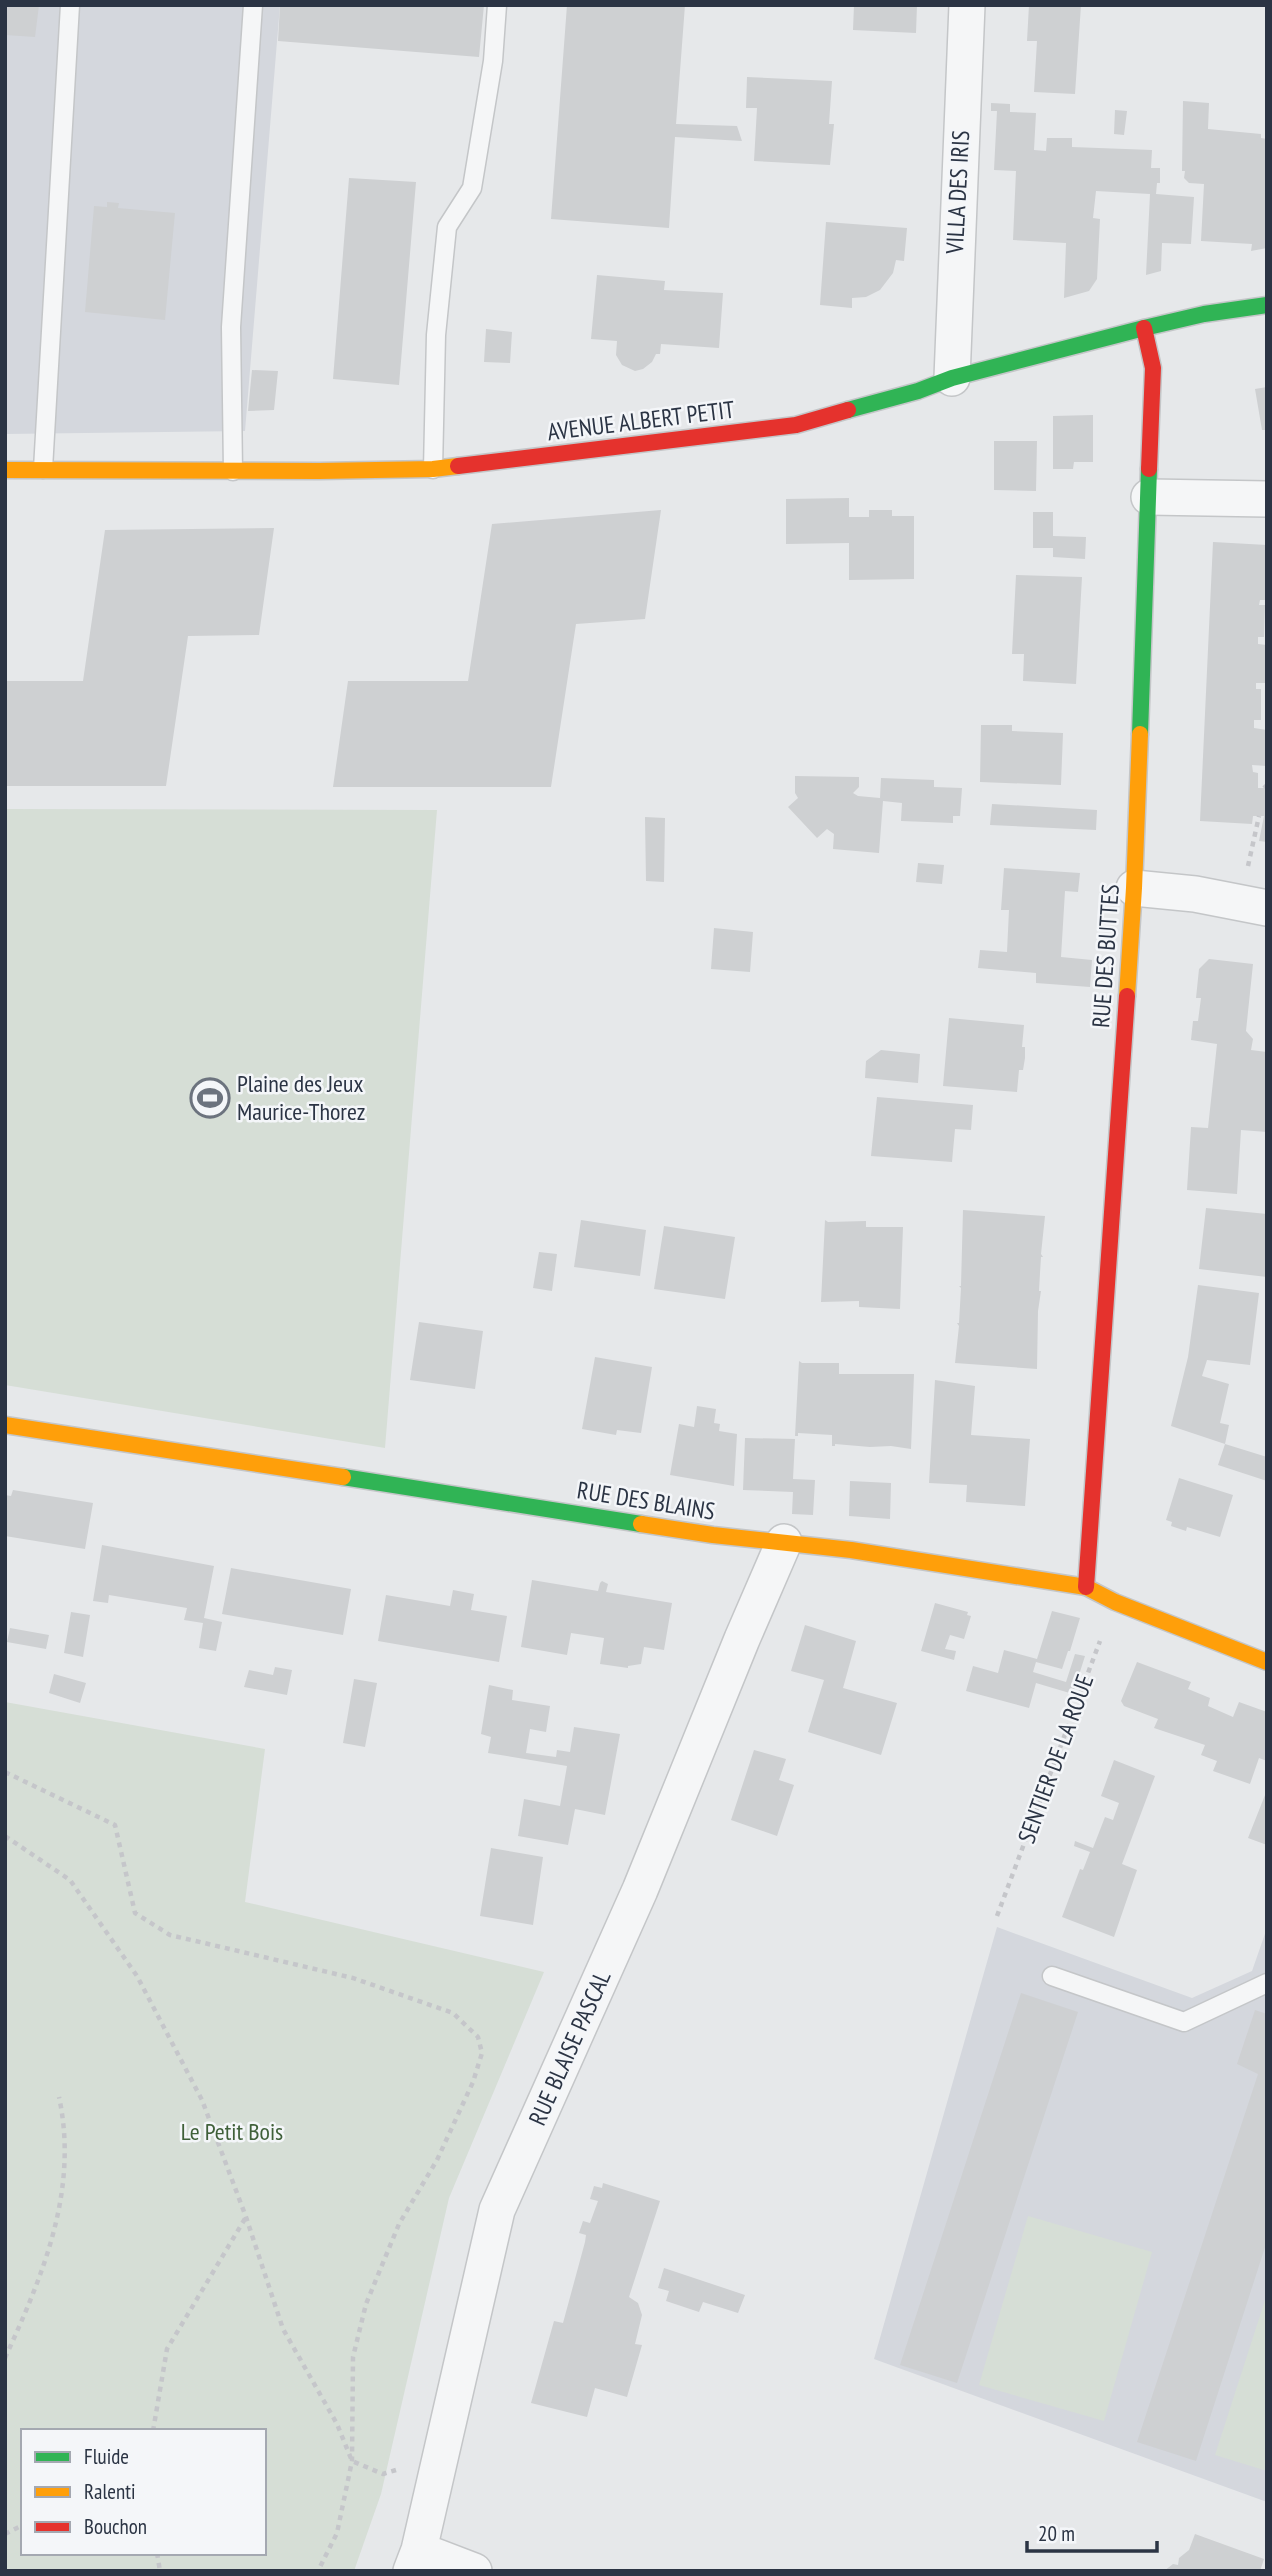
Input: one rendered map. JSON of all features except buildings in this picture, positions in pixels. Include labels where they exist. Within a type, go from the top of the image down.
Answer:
[{"type":"street","name":"VILLA DES IRIS","points":[[951,378],[967,5]]},
{"type":"street","name":"AVENUE ALBERT PETIT","points":[[5,470],[433,468],[796,425],[918,391],[951,378],[1144,328],[1204,314],[1267,305]]},
{"type":"street","name":"RUE DES BUTTES","points":[[1086,1587],[1134,888],[1153,368],[1144,328]]},
{"type":"street","points":[[1149,497],[1267,499]]},
{"type":"street","points":[[1134,888],[1195,894],[1254,905]]},
{"type":"street","name":"RUE DES BLAINS","points":[[5,1425],[713,1535],[851,1550],[1086,1587],[1115,1602],[1267,1662]]},
{"type":"street","name":"RUE BLAISE PASCAL","points":[[415,2560],[497,2210],[640,1890],[784,1542]]},
{"type":"street","points":[[415,2560],[474,2571]]},
{"type":"lane","points":[[43,469],[71,5]]},
{"type":"lane","points":[[233,471],[231,327],[253,5]]},
{"type":"lane","points":[[433,468],[436,335],[447,228],[472,188],[493,61],[496,5]]},
{"type":"lane","points":[[1052,1976],[1184,2022],[1267,1983]]},
{"type":"path","points":[[1254,905],[1259,816]]},
{"type":"path","name":"SENTIER DE LA ROUE","points":[[997,1916],[1115,1602]]},
{"type":"path","points":[[5,1772],[115,1825],[135,1913],[170,1935],[353,1978],[453,2013],[478,2037],[482,2053],[473,2082],[438,2160],[399,2224],[366,2304],[353,2357],[352,2461],[337,2533],[318,2571]]},
{"type":"path","points":[[5,1836],[70,1880],[137,1976],[202,2100],[284,2329],[337,2424],[352,2461],[383,2474],[396,2472],[398,2461]]},
{"type":"path","points":[[5,2358],[31,2300],[61,2207],[66,2154],[65,2122],[59,2098]]},
{"type":"path","points":[[153,2429],[167,2349],[246,2217]]},
{"type":"path","points":[[5,2533],[21,2526]]},
{"type":"shaded area","points":[[5,5],[280,5],[245,431],[5,434]]},
{"type":"shaded area","points":[[997,1927],[1192,1998],[1252,1971],[1267,1928],[1267,2502],[874,2359]]},
{"type":"green space","name":"Plaine des Jeux Maurice-Thorez","points":[[5,809],[437,810],[385,1448],[5,1385]]},
{"type":"green space","name":"Le Petit Bois","points":[[5,1702],[265,1749],[245,1902],[544,1972],[449,2198],[381,2494],[354,2571],[5,2571]]},
{"type":"green space","points":[[1028,2216],[1152,2252],[1104,2421],[979,2385]]},
{"type":"green space","points":[[1267,2294],[1267,2471],[1215,2455]]},
{"type":"traffic: fast","points":[[848,410],[918,391],[952,378],[1144,328],[1204,314],[1267,305]]},
{"type":"traffic: fast","points":[[1140,734],[1149,469]]},
{"type":"traffic: fast","points":[[343,1477],[641,1524]]},
{"type":"traffic: slow","points":[[5,470],[319,471],[458,466]]},
{"type":"traffic: slow","points":[[1127,996],[1140,734]]},
{"type":"traffic: slow","points":[[5,1425],[343,1477]]},
{"type":"traffic: slow","points":[[641,1524],[851,1550],[1086,1587],[1115,1602],[1267,1662]]},
{"type":"traffic: jam","points":[[1144,328],[1153,368],[1149,469]]},
{"type":"traffic: jam","points":[[458,466],[796,425],[848,410]]},
{"type":"traffic: jam","points":[[1086,1587],[1127,996]]},
{"type":"place","name":"Plaine des Jeux Maurice-Thorez","points":[[210,1098]]}]
